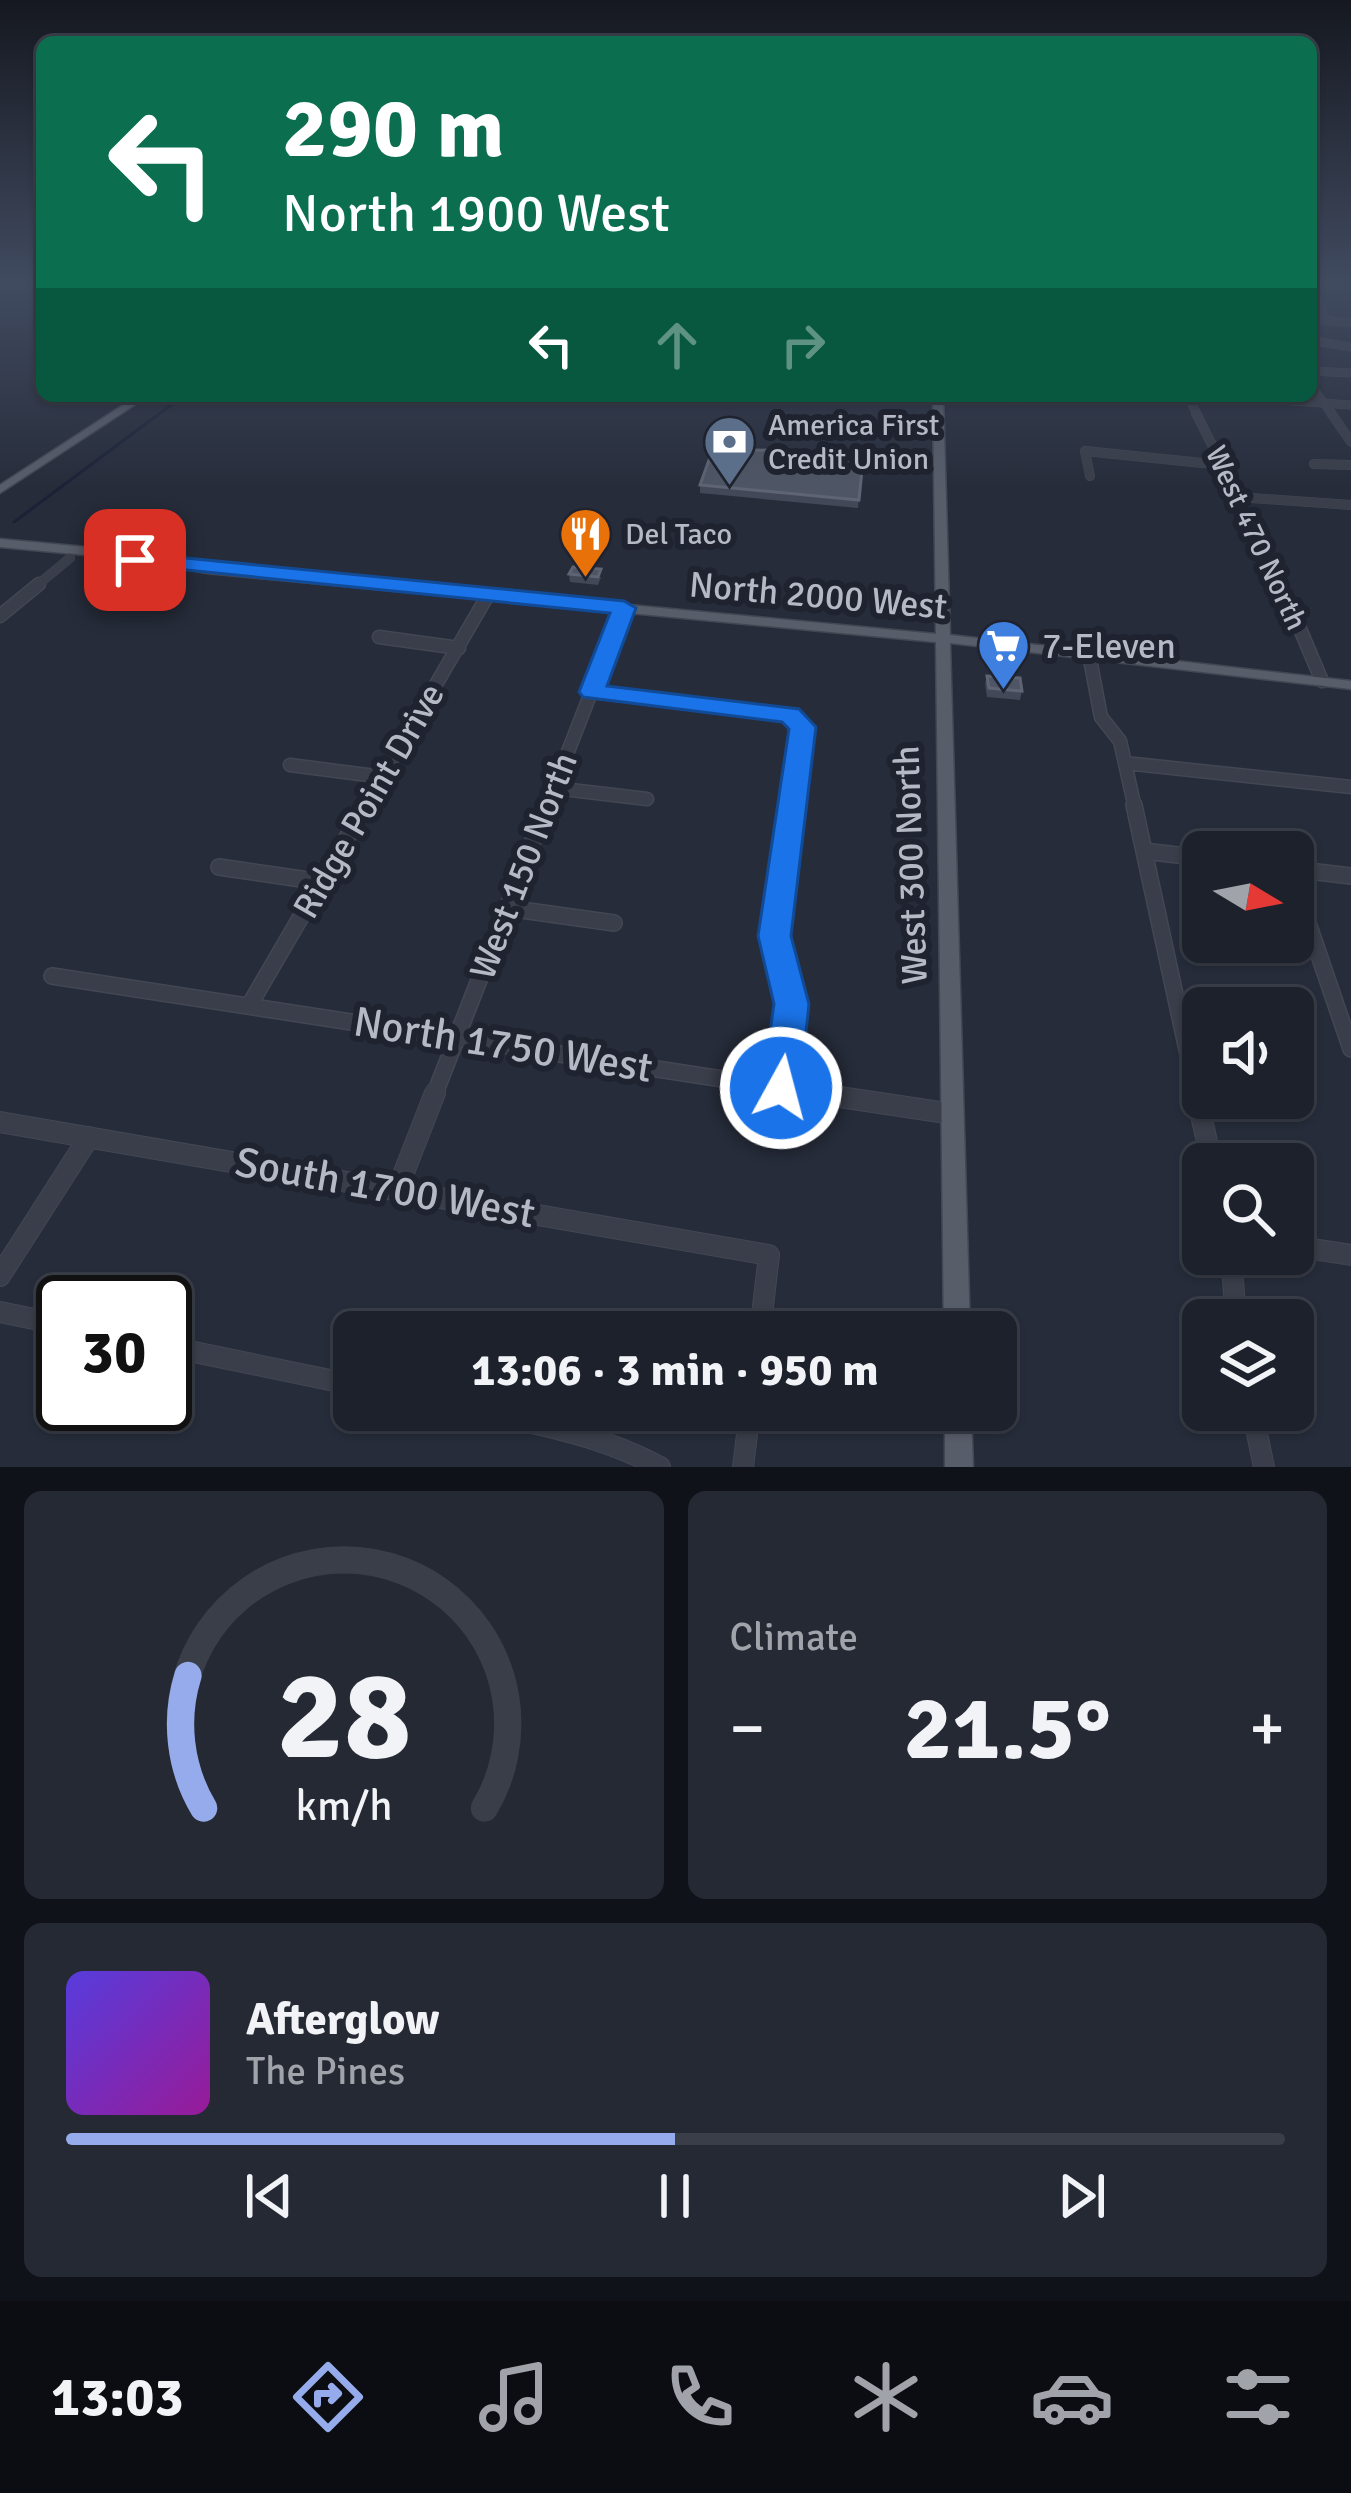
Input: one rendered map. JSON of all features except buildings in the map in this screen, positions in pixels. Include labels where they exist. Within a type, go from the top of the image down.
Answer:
[{"type":"main road","points":[[0,479],[117,402]]},
{"type":"main road","points":[[0,490],[134,402]]},
{"type":"main road","name":"West 300 North","points":[[938,402],[957,1311]]},
{"type":"main road","name":"North 2000 West","points":[[0,547],[941,638],[1351,685]]},
{"type":"main road","name":"North 2000 West","points":[[0,547],[129,555],[135,560]]},
{"type":"main road","points":[[958,1431],[959,1467]]},
{"type":"street","points":[[1317,371],[1351,373]]},
{"type":"street","points":[[1317,394],[1351,442]]},
{"type":"street","name":"West 470 North","points":[[1190,402],[1298,618],[1322,681]]},
{"type":"street","points":[[1300,402],[1351,405]]},
{"type":"street","points":[[1090,476],[1085,451],[1222,465]]},
{"type":"street","points":[[1314,464],[1351,464]]},
{"type":"street","points":[[1238,497],[1351,505]]},
{"type":"street","points":[[0,616],[70,557]]},
{"type":"street","name":"Ridge Point Drive","points":[[249,1006],[488,595]]},
{"type":"street","name":"West 150 North","points":[[397,1190],[624,608]]},
{"type":"street","points":[[379,638],[459,648]]},
{"type":"street","points":[[1089,654],[1101,717],[1120,741],[1207,1143]]},
{"type":"street","points":[[592,692],[790,715],[803,727],[774,936],[791,1004],[781,1088]]},
{"type":"street","points":[[1125,763],[1351,787]]},
{"type":"street","points":[[290,765],[383,777]]},
{"type":"street","points":[[554,788],[647,799]]},
{"type":"street","points":[[1144,851],[1182,856]]},
{"type":"street","points":[[219,867],[322,883]]},
{"type":"street","points":[[1314,872],[1351,876]]},
{"type":"street","points":[[507,908],[614,923]]},
{"type":"street","points":[[1314,941],[1351,1049]]},
{"type":"street","name":"North 1750 West","points":[[52,976],[953,1114]]},
{"type":"street","name":"South 1700 West","points":[[0,1122],[770,1255],[763,1311]]},
{"type":"street","points":[[0,1276],[89,1137]]},
{"type":"street","points":[[1314,1249],[1351,1255]]},
{"type":"street","points":[[0,1312],[36,1319]]},
{"type":"street","points":[[192,1352],[333,1381]]},
{"type":"street","points":[[571,1431],[617,1444],[660,1467]]},
{"type":"street","points":[[743,1467],[747,1431]]},
{"type":"street","points":[[1256,1431],[1264,1467]]},
{"type":"waterway","points":[[14,522],[175,402]]},
{"type":"place","name":"America First Credit Union","points":[[729,488]]},
{"type":"place","name":"Del Taco","points":[[586,580]]},
{"type":"place","name":"7-Eleven","points":[[1003,692]]},
{"type":"route","points":[[135,560],[624,608],[592,692],[790,715],[803,727],[774,936],[791,1004],[781,1088]]}]
